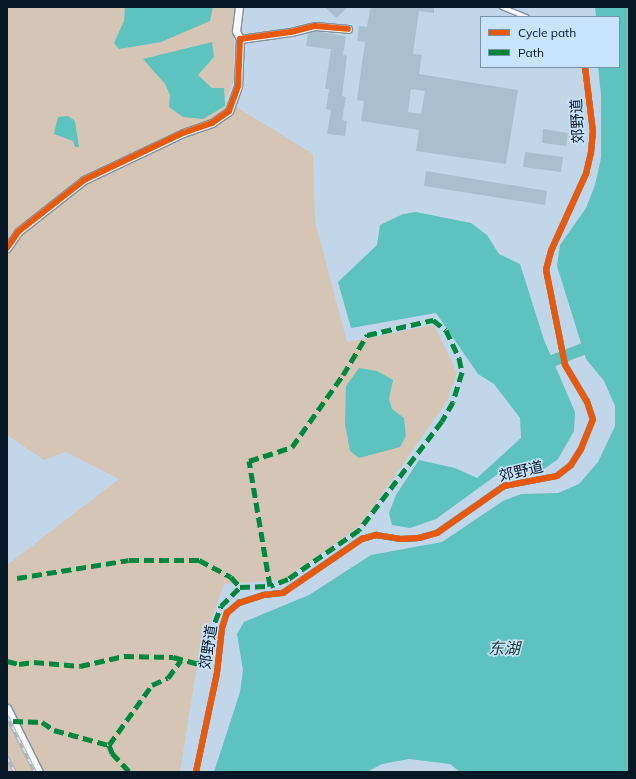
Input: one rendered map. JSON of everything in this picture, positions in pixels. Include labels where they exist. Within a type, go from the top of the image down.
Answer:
[{"type":"street","points":[[7,248],[18,232],[84,180],[183,133],[212,123],[229,111],[238,86],[240,39],[236,31],[239,7]]},
{"type":"street","points":[[240,39],[291,32],[315,26],[348,29]]},
{"type":"street","points":[[7,708],[39,772]]},
{"type":"lane","points":[[502,7],[524,16]]},
{"type":"lane","name":"郊野道","points":[[196,772],[217,673],[222,628],[227,613],[239,603],[250,598],[283,593],[362,539],[376,535],[401,539],[419,538],[437,533],[504,486],[548,479],[566,469],[581,449],[593,420],[587,402],[565,365],[560,348],[546,270],[551,251],[586,174],[592,153],[593,132],[585,68]]},
{"type":"shaded area","points":[[7,7],[125,7],[124,21],[114,43],[210,21],[213,7],[234,7],[234,81],[225,100],[313,154],[315,221],[347,342],[434,325],[457,373],[447,401],[360,526],[284,580],[224,584],[199,654],[180,772],[7,772],[7,565],[119,479],[66,452],[44,460],[7,435]],"holes":[[[214,57],[198,75],[212,88],[169,107],[170,95],[165,84]],[[389,399],[392,409],[404,418],[406,436],[400,446]]]},
{"type":"water","points":[[125,7],[213,7],[210,21],[161,42],[119,49],[114,43],[124,21]]},
{"type":"water","name":"东湖","points":[[595,7],[629,7],[629,772],[460,772],[450,764],[409,759],[382,764],[367,772],[214,772],[240,692],[243,670],[237,634],[244,622],[309,595],[371,555],[442,542],[503,501],[521,494],[558,493],[579,484],[598,462],[615,426],[615,406],[604,381],[586,359],[557,266],[560,245],[586,208],[595,185],[601,158],[601,95],[598,68],[620,68],[620,16],[596,16]]},
{"type":"water","points":[[212,42],[214,57],[198,75],[212,88],[224,88],[225,106],[203,119],[183,117],[169,107],[170,95],[165,84],[143,59]]},
{"type":"water","points":[[68,116],[75,121],[79,147],[75,147],[73,141],[54,134],[58,117]]},
{"type":"water","points":[[416,212],[471,223],[487,235],[499,254],[520,264],[544,340],[575,412],[574,431],[558,459],[544,469],[502,471],[436,519],[410,528],[392,525],[389,513],[396,495],[419,460],[455,468],[477,478],[521,438],[520,418],[494,384],[478,374],[436,313],[351,328],[338,282],[377,245],[380,225],[403,214]]},
{"type":"water","points":[[359,368],[377,371],[393,380],[389,399],[392,409],[404,418],[406,436],[400,447],[359,458],[350,451],[345,424],[346,386]]},
{"type":"building","points":[[325,7],[348,7],[336,18]]},
{"type":"building","points":[[374,7],[434,7],[434,13],[419,11],[413,54],[422,55],[419,74],[518,90],[506,164],[416,151],[419,130],[361,121],[364,101],[357,100],[365,42],[357,41],[359,26],[367,27],[370,9]],"holes":[[[411,89],[425,91],[421,114],[408,112]]]},
{"type":"building","points":[[314,31],[346,36],[343,55],[347,56],[342,96],[346,97],[342,120],[347,121],[345,136],[327,134],[331,110],[326,109],[329,89],[325,89],[331,49],[306,46],[308,33]]},
{"type":"building","points":[[543,129],[568,133],[566,146],[542,143]]},
{"type":"building","points":[[525,152],[563,157],[561,172],[523,167]]},
{"type":"building","points":[[426,171],[547,191],[545,205],[424,186]]},
{"type":"waterway","points":[[552,361],[583,349]]},
{"type":"railway","points":[[7,716],[35,772]]},
{"type":"railway","points":[[7,757],[15,772]]},
{"type":"marked path","points":[[17,578],[129,560],[199,560],[231,577],[240,587],[270,586],[249,461],[292,447],[343,375],[367,335],[433,320],[446,330],[459,358],[462,372],[453,402],[442,421],[359,530],[288,579],[270,586]]},
{"type":"marked path","points":[[7,661],[19,664],[34,662],[80,666],[124,656],[173,657],[199,664],[221,606],[240,587]]},
{"type":"marked path","points":[[13,721],[42,722],[54,730],[109,745],[152,685],[168,678],[181,660]]},
{"type":"marked path","points":[[109,745],[112,753],[130,772]]},
{"type":"cycle path","points":[[7,248],[18,232],[84,180],[183,133],[212,123],[229,111],[238,86],[240,39],[291,32],[315,26],[348,29]]},
{"type":"cycle path","points":[[196,772],[217,673],[222,628],[227,613],[239,603],[263,595],[283,593],[362,539],[376,535],[401,539],[419,538],[437,533],[504,486],[557,476],[571,465],[581,449],[593,420],[587,402],[565,365],[546,270],[551,251],[586,174],[591,153],[593,132],[585,68]]}]
